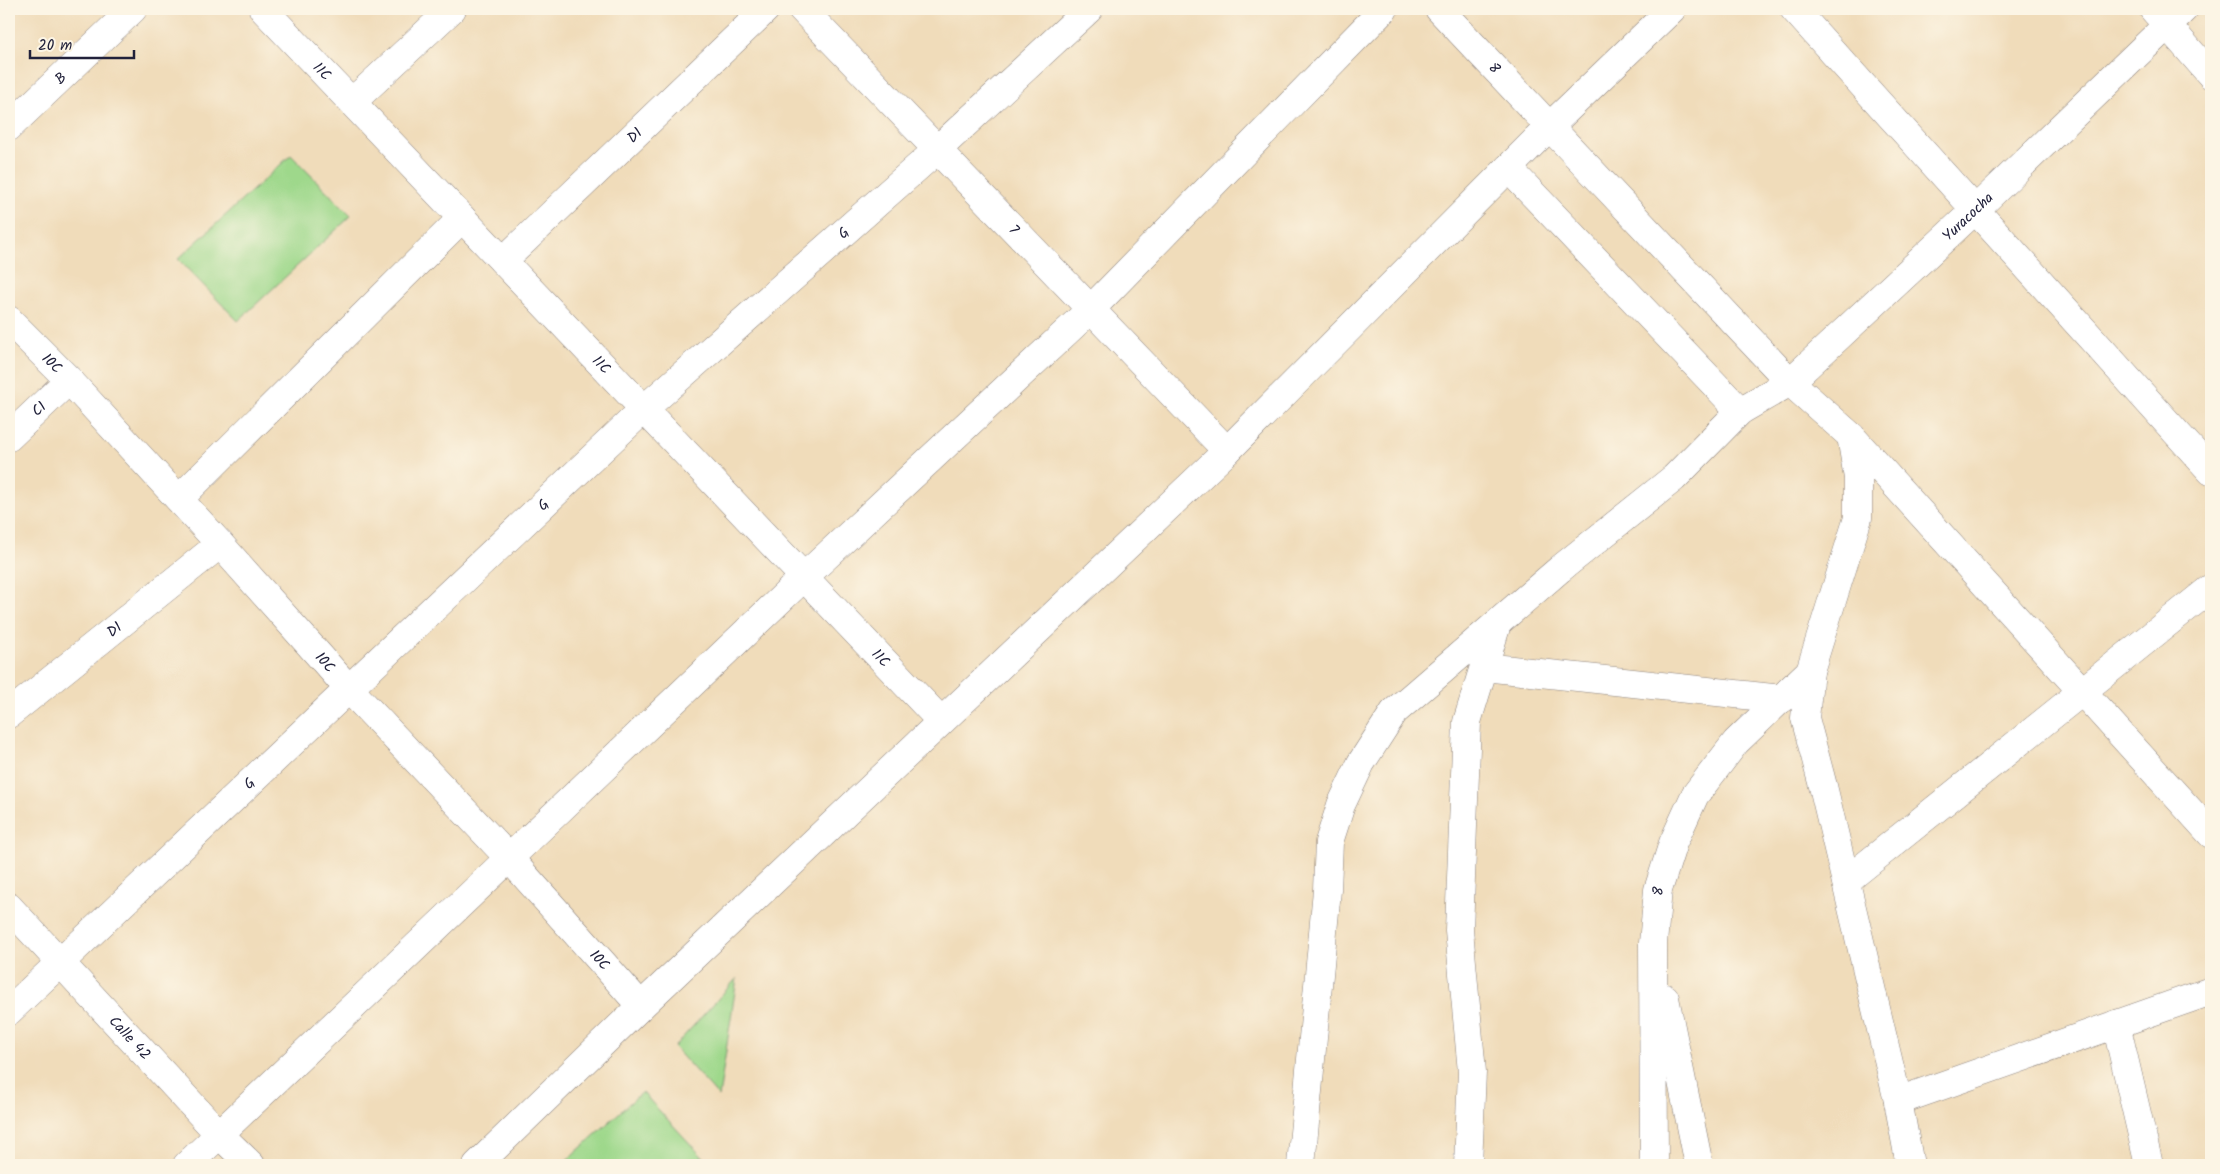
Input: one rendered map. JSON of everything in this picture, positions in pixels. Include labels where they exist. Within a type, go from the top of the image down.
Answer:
[{"type":"street","name":"B","points":[[9,127],[134,9]]},
{"type":"street","name":"11C","points":[[263,9],[941,721]]},
{"type":"street","points":[[352,102],[452,9]]},
{"type":"street","name":"D1","points":[[503,261],[766,9]]},
{"type":"street","name":"7","points":[[802,9],[1227,451]]},
{"type":"street","name":"G","points":[[9,1010],[644,410],[937,150],[1089,9]]},
{"type":"street","points":[[187,1165],[804,577],[1091,309],[1384,9]]},
{"type":"street","name":"8","points":[[1439,9],[1790,382],[1851,436],[2211,834]]},
{"type":"street","points":[[477,1165],[640,1006],[1227,451],[1508,168],[1672,9]]},
{"type":"street","points":[[1794,9],[2211,470]]},
{"type":"street","points":[[2168,14],[2211,75]]},
{"type":"street","name":"Yuracocha","points":[[1301,1165],[1327,890],[1329,842],[1341,805],[1361,763],[1394,712],[1560,569],[1674,478],[1740,411],[1790,382],[1975,210],[2168,14]]},
{"type":"street","points":[[1508,168],[1740,411]]},
{"type":"street","points":[[179,499],[462,218]]},
{"type":"street","name":"10C","points":[[9,320],[69,380],[179,499],[349,689],[509,858],[640,1006]]},
{"type":"street","name":"C1","points":[[9,437],[69,380]]},
{"type":"street","points":[[1851,436],[1858,478],[1858,518],[1810,671],[1805,718],[1898,1101],[1910,1165]]},
{"type":"street","name":"D1","points":[[9,714],[220,544]]},
{"type":"street","points":[[1846,881],[2211,588]]},
{"type":"street","points":[[1468,1165],[1472,1072],[1459,930],[1466,722],[1497,624]]},
{"type":"street","points":[[1484,667],[1782,699]]},
{"type":"street","name":"8","points":[[1654,1165],[1653,942],[1658,890],[1673,843],[1696,795],[1736,742],[1810,671]]},
{"type":"street","name":"Calle 42","points":[[9,907],[220,1135],[251,1165]]},
{"type":"street","points":[[1653,942],[1699,1165]]},
{"type":"street","points":[[1898,1101],[2211,991]]},
{"type":"street","points":[[2116,1024],[2149,1165]]},
{"type":"green space","points":[[291,155],[351,216],[238,321],[178,259]]},
{"type":"green space","points":[[737,978],[719,1097],[674,1047]]},
{"type":"green space","points":[[642,1092],[710,1165],[562,1165]]}]
